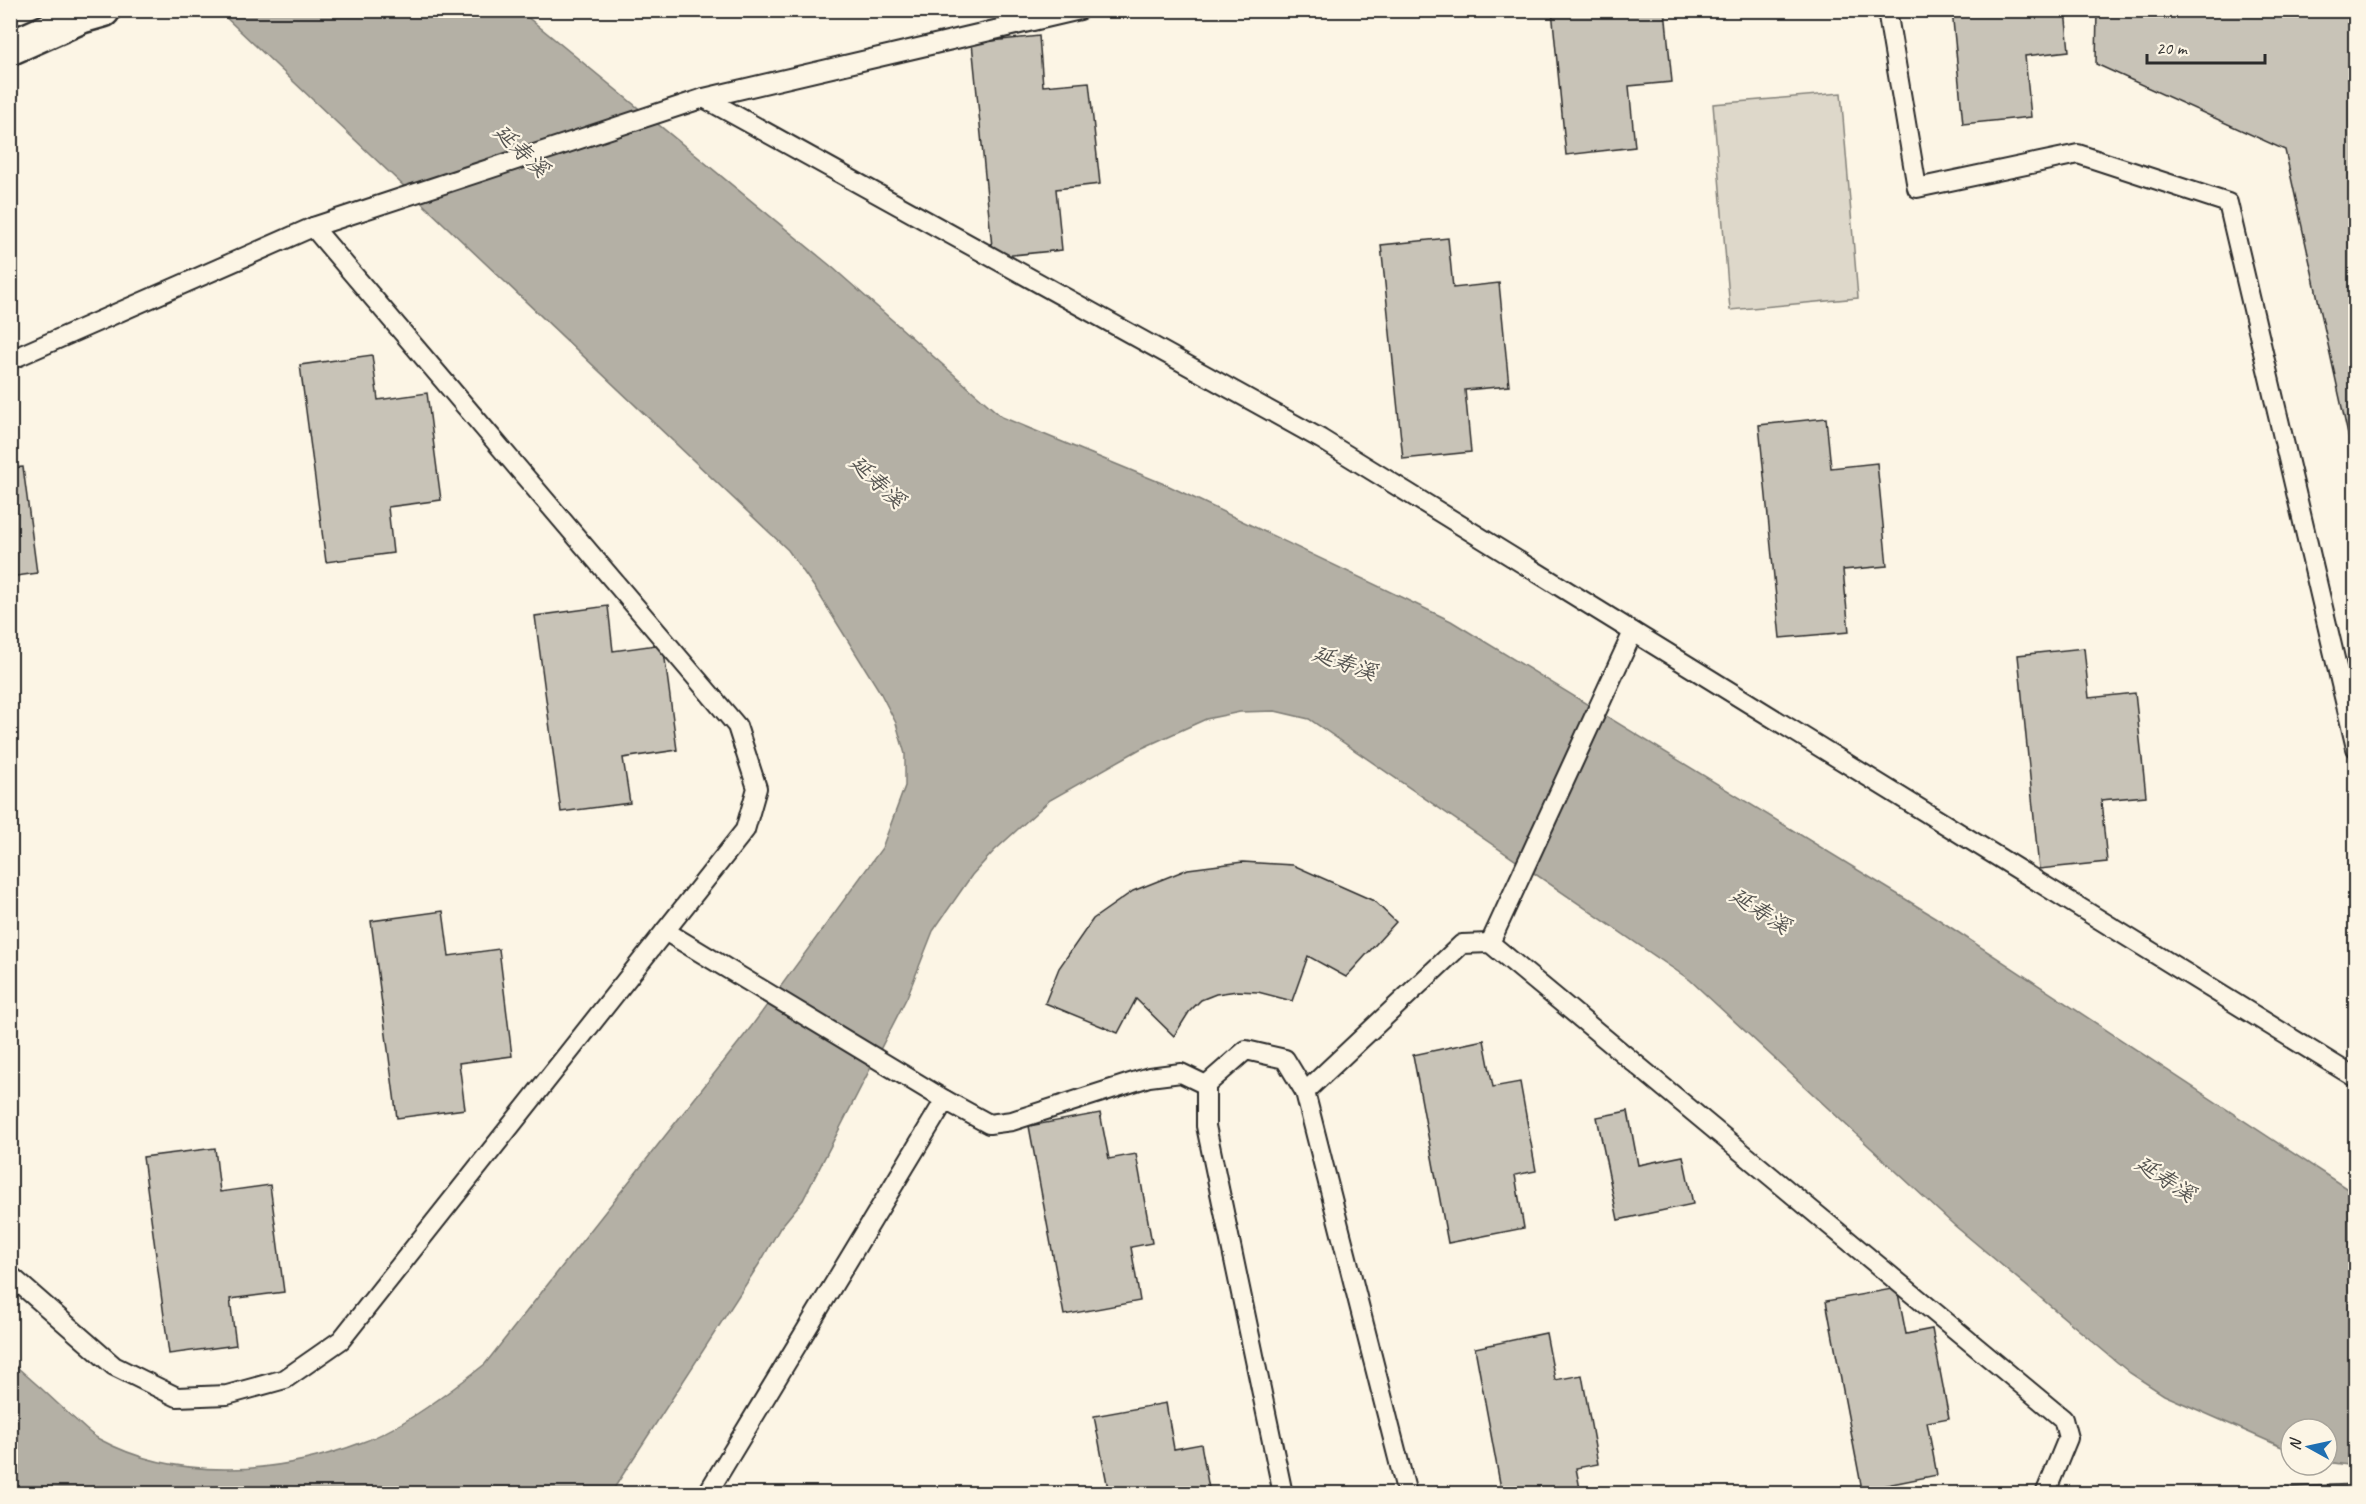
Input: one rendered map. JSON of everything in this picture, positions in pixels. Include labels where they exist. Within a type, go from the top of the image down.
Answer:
[{"type":"street","points":[[10,48],[82,16],[103,10]]},
{"type":"lane","points":[[10,360],[313,227],[704,98],[1080,10]]},
{"type":"lane","points":[[1887,10],[1917,188],[2078,154],[2228,203],[2355,748]]},
{"type":"lane","points":[[704,98],[1321,439],[2355,1078]]},
{"type":"lane","points":[[10,1275],[114,1366],[177,1397],[227,1395],[285,1379],[341,1340],[745,830],[757,788],[737,726],[313,227]]},
{"type":"lane","points":[[1490,943],[1633,632]]},
{"type":"lane","points":[[665,931],[945,1100],[989,1124],[1012,1121],[1149,1077],[1181,1073],[1206,1085]]},
{"type":"lane","points":[[1305,1092],[1462,944],[1490,943],[2063,1419],[2068,1438],[2045,1494]]},
{"type":"lane","points":[[1283,1494],[1206,1126],[1206,1085],[1246,1050],[1285,1059],[1305,1092],[1407,1494]]},
{"type":"lane","points":[[707,1494],[945,1100]]},
{"type":"shaded area","points":[[1841,93],[1858,298],[1730,310],[1713,104]]},
{"type":"water","name":"延寿溪","points":[[219,11],[520,11],[832,267],[1002,417],[1169,486],[1451,621],[1938,919],[2355,1194],[2355,1466],[2339,1464],[2339,1417],[2279,1417],[2279,1446],[2164,1395],[2130,1373],[1954,1225],[1690,980],[1309,719],[1275,711],[1240,712],[1206,719],[1140,749],[1050,800],[994,851],[972,875],[933,931],[907,997],[803,1200],[780,1228],[611,1493],[11,1493],[10,1361],[99,1439],[130,1453],[163,1463],[196,1468],[230,1469],[264,1467],[298,1461],[363,1442],[411,1418],[485,1364],[751,1027],[882,848],[905,786],[905,754],[896,723],[880,692],[817,591],[788,550]]},
{"type":"building","points":[[1552,10],[1665,10],[1672,82],[1629,86],[1635,147],[1566,155]]},
{"type":"building","points":[[1952,10],[2065,10],[2069,51],[2025,56],[2031,117],[1963,124]]},
{"type":"building","points":[[2097,10],[2356,10],[2356,471],[2285,150],[2096,64]]},
{"type":"building","points":[[1039,36],[1043,86],[1089,82],[1100,184],[1056,189],[1062,250],[993,257],[972,43]]},
{"type":"building","points":[[1448,238],[1453,288],[1499,283],[1509,386],[1465,390],[1471,452],[1403,459],[1381,245]]},
{"type":"building","points":[[372,355],[378,400],[427,393],[441,500],[388,507],[393,553],[326,562],[300,365]]},
{"type":"building","points":[[1826,418],[1831,468],[1877,463],[1887,566],[1843,570],[1849,632],[1780,638],[1759,425]]},
{"type":"building","points":[[23,467],[37,573],[10,577],[10,468]]},
{"type":"building","points":[[608,606],[613,651],[663,644],[677,750],[623,758],[630,803],[561,812],[535,616]]},
{"type":"building","points":[[2084,648],[2089,698],[2135,693],[2146,796],[2101,800],[2107,862],[2039,869],[2018,655]]},
{"type":"building","points":[[1243,862],[1293,865],[1374,901],[1396,922],[1346,977],[1308,956],[1292,1001],[1258,992],[1237,991],[1216,994],[1201,1000],[1189,1012],[1174,1036],[1136,999],[1118,1033],[1045,1003],[1059,968],[1093,919],[1133,891],[1188,869]]},
{"type":"building","points":[[443,911],[449,956],[499,949],[512,1056],[459,1063],[465,1109],[397,1118],[371,921]]},
{"type":"building","points":[[1484,1040],[1493,1087],[1520,1082],[1536,1171],[1515,1175],[1524,1228],[1448,1243],[1413,1055]]},
{"type":"building","points":[[1628,1111],[1638,1165],[1683,1156],[1693,1204],[1618,1220],[1597,1117]]},
{"type":"building","points":[[1100,1113],[1109,1159],[1136,1154],[1152,1243],[1131,1247],[1140,1301],[1064,1315],[1029,1126]]},
{"type":"building","points":[[215,1148],[220,1192],[270,1185],[284,1292],[230,1299],[236,1345],[169,1354],[143,1157]]},
{"type":"building","points":[[1897,1288],[1906,1334],[1932,1329],[1949,1418],[1927,1422],[1937,1475],[1862,1490],[1826,1301]]},
{"type":"building","points":[[1546,1333],[1555,1380],[1582,1375],[1598,1464],[1576,1468],[1581,1494],[1502,1494],[1475,1348]]},
{"type":"building","points":[[1166,1403],[1174,1449],[1201,1444],[1210,1494],[1109,1494],[1094,1416]]},
{"type":"building","points":[[2356,1484],[2356,1494],[2247,1494],[2247,1489]]}]
